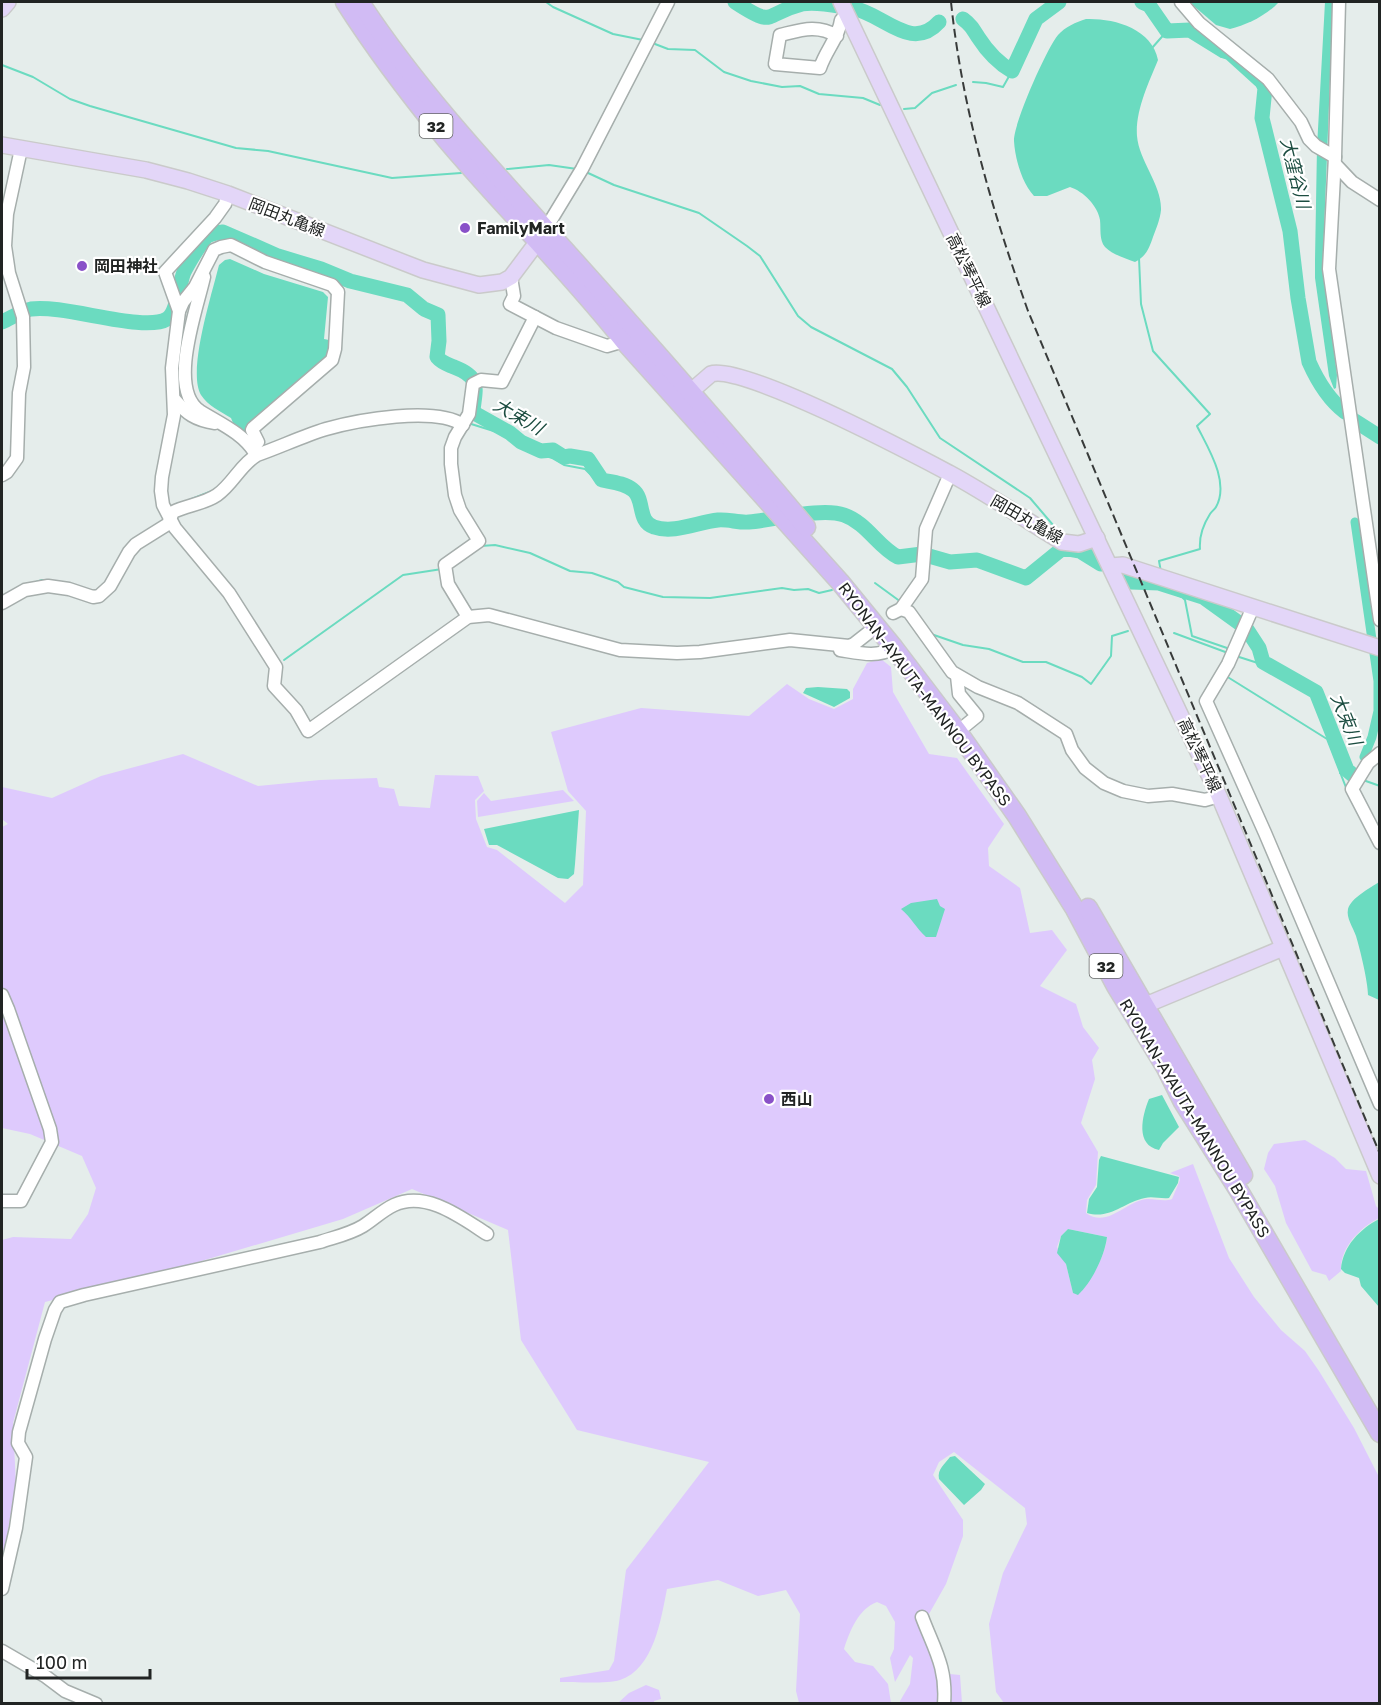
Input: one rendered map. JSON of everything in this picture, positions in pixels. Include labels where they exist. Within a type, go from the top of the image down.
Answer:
[{"type":"highway","name":"RYONAN-AYAUTA-MANNOU BYPASS","points":[[345,2],[370,41],[446,139],[542,236],[685,397],[736,468],[781,506],[903,641],[966,725],[1026,809],[1086,906],[1139,1008],[1183,1102],[1239,1191],[1380,1433]]},
{"type":"highway","name":"RYONAN-AYAUTA-MANNOU BYPASS","points":[[359,2],[420,85],[624,341],[685,397]]},
{"type":"highway","name":"RYONAN-AYAUTA-MANNOU BYPASS","points":[[798,526],[958,732],[1017,816],[1075,909],[1116,986],[1139,1008],[1380,1410]]},
{"type":"main road","points":[[2,9],[8,2]]},
{"type":"main road","name":"高松琴平線","points":[[844,8],[1097,538]]},
{"type":"main road","name":"岡田丸亀線","points":[[2,145],[146,170],[228,194],[423,270],[479,285],[502,282],[511,278]]},
{"type":"main road","points":[[511,278],[542,236]]},
{"type":"main road","name":"岡田丸亀線","points":[[685,397],[716,372],[777,389],[950,474],[1065,543],[1079,544],[1097,538]]},
{"type":"main road","points":[[1097,538],[1111,566],[1123,564],[1375,646]]},
{"type":"main road","name":"高松琴平線","points":[[1111,566],[1220,796],[1380,1176]]},
{"type":"main road","points":[[1139,1008],[1283,948]]},
{"type":"street","points":[[542,236],[581,170],[668,2]]},
{"type":"street","points":[[1181,2],[1198,23],[1268,79],[1301,122],[1308,139],[1334,159],[1352,182],[1380,200]]},
{"type":"street","points":[[1339,2],[1329,269],[1380,620]]},
{"type":"street","points":[[837,36],[825,29],[805,29],[780,35],[775,64],[820,68],[830,44],[837,36],[840,32],[844,8]]},
{"type":"street","points":[[2,475],[17,458],[19,393],[24,367],[22,314],[9,273],[5,246],[8,228],[7,214],[21,149]]},
{"type":"street","points":[[2,603],[26,590],[48,586],[69,589],[93,597],[99,596],[110,586],[136,544],[168,525],[161,491],[173,423],[174,399],[171,368],[176,305],[165,272],[215,218],[225,204],[228,194]]},
{"type":"street","points":[[168,517],[173,512],[217,495],[239,473],[255,449],[258,442],[253,428],[332,360],[335,349],[338,292],[332,285],[265,262],[231,245],[214,250],[204,271],[176,305]]},
{"type":"street","points":[[204,271],[186,358],[187,392],[195,408],[245,439],[255,449]]},
{"type":"street","points":[[511,278],[514,296],[510,304],[556,328],[607,346],[624,341]]},
{"type":"street","points":[[468,617],[448,584],[445,565],[479,541],[460,510],[455,495],[451,448],[469,414],[475,382],[502,382],[535,317]]},
{"type":"street","points":[[174,399],[183,409],[200,421],[220,423]]},
{"type":"street","points":[[255,449],[326,429],[385,418],[439,416],[464,422]]},
{"type":"street","points":[[950,474],[928,521],[922,579],[901,607],[909,612],[952,672],[1018,703],[1066,734],[1072,750],[1085,768],[1114,788],[1154,796],[1172,794],[1205,800],[1220,796]]},
{"type":"street","points":[[168,517],[240,610],[276,667],[274,686],[296,710],[308,731],[468,617],[489,615],[620,650],[676,653],[790,640],[854,644],[868,633]]},
{"type":"street","points":[[1253,607],[1228,664],[1206,702],[1265,833],[1380,1104]]},
{"type":"street","points":[[829,644],[831,649],[877,655],[894,648]]},
{"type":"street","points":[[957,676],[959,694],[976,716],[966,725]]},
{"type":"street","points":[[1380,753],[1368,763],[1352,789],[1380,843]]},
{"type":"street","points":[[2,995],[46,1118],[52,1142],[21,1201],[2,1201]]},
{"type":"street","points":[[2,1589],[16,1528],[26,1458],[18,1443],[19,1432],[45,1339],[60,1302],[320,1242],[362,1227],[394,1205],[406,1201],[434,1204],[452,1211],[487,1234]]},
{"type":"street","points":[[922,1617],[939,1654],[945,1686],[944,1704]]},
{"type":"street","points":[[2,1651],[45,1676],[65,1691],[96,1704]]},
{"type":"shaded area","points":[[1189,2],[1279,2],[1256,19],[1230,29],[1216,25]]},
{"type":"shaded area","points":[[1325,2],[1333,2],[1323,258],[1337,375],[1334,389],[1329,376],[1315,278],[1317,147]]},
{"type":"shaded area","points":[[1086,19],[1108,20],[1130,27],[1148,40],[1158,60],[1140,107],[1137,136],[1142,155],[1158,191],[1161,210],[1148,249],[1135,262],[1105,247],[1101,238],[1099,215],[1089,200],[1080,192],[1070,187],[1047,196],[1034,196],[1023,178],[1016,155],[1015,132],[1046,55],[1061,32]]},
{"type":"shaded area","points":[[230,259],[264,274],[323,292],[328,297],[324,339],[329,340],[329,355],[244,434],[235,428],[231,418],[204,399],[197,384],[199,351],[211,294],[219,265]]},
{"type":"shaded area","points":[[881,659],[891,667],[893,692],[929,754],[957,758],[1004,824],[988,848],[989,866],[1020,888],[1030,933],[1052,930],[1067,950],[1040,986],[1076,1004],[1083,1027],[1099,1048],[1092,1060],[1095,1079],[1081,1123],[1098,1152],[1096,1185],[1087,1200],[1086,1213],[1102,1218],[1140,1201],[1172,1199],[1180,1180],[1179,1176],[1170,1173],[1193,1164],[1229,1258],[1254,1297],[1281,1330],[1305,1351],[1319,1371],[1354,1428],[1379,1477],[1379,1703],[1004,1703],[996,1692],[989,1624],[1003,1573],[1027,1524],[1025,1508],[954,1452],[939,1462],[933,1475],[963,1520],[963,1536],[946,1584],[929,1614],[939,1673],[960,1675],[962,1703],[900,1703],[910,1684],[913,1658],[910,1655],[895,1682],[890,1658],[894,1649],[895,1622],[886,1606],[877,1602],[870,1605],[860,1615],[844,1649],[855,1662],[873,1666],[888,1684],[891,1703],[799,1703],[796,1691],[800,1614],[786,1590],[758,1596],[718,1580],[667,1589],[654,1642],[641,1665],[632,1674],[614,1681],[560,1682],[560,1678],[609,1670],[614,1661],[626,1570],[709,1462],[577,1430],[521,1340],[508,1230],[412,1189],[343,1219],[171,1270],[45,1302],[13,1423],[16,1486],[2,1563],[2,1240],[13,1237],[71,1239],[88,1214],[96,1188],[82,1156],[30,1134],[2,1128],[2,827],[8,824],[2,819],[2,787],[52,798],[101,776],[183,754],[258,786],[320,780],[377,778],[379,787],[394,789],[399,806],[430,808],[435,775],[478,776],[484,791],[475,800],[476,819],[487,847],[497,850],[565,903],[583,885],[586,811],[568,791],[551,732],[641,708],[749,716],[787,684],[809,699],[834,709],[853,699],[853,689],[867,663]],"holes":[[[1068,1229],[1107,1237],[1104,1252],[1094,1273],[1081,1292],[1073,1293],[1066,1264],[1057,1247],[1061,1236]]]},
{"type":"shaded area","points":[[806,688],[847,689],[850,692],[850,698],[834,707],[803,693]]},
{"type":"shaded area","points":[[563,790],[574,801],[478,817],[477,801],[484,793],[491,801]]},
{"type":"shaded area","points":[[579,810],[574,874],[568,879],[558,878],[497,845],[489,845],[484,829]]},
{"type":"shaded area","points":[[1379,882],[1379,1000],[1368,995],[1362,957],[1349,919],[1348,909],[1361,894]]},
{"type":"shaded area","points":[[937,899],[940,906],[945,909],[936,937],[926,937],[901,909],[911,903]]},
{"type":"shaded area","points":[[1162,1095],[1179,1127],[1159,1150],[1146,1142],[1142,1129],[1149,1099]]},
{"type":"shaded area","points":[[1305,1140],[1335,1158],[1346,1169],[1366,1171],[1376,1206],[1379,1209],[1379,1218],[1352,1239],[1344,1254],[1341,1271],[1329,1281],[1326,1275],[1312,1271],[1286,1223],[1275,1186],[1264,1169],[1268,1153],[1274,1144]]},
{"type":"shaded area","points":[[1101,1156],[1179,1177],[1178,1183],[1169,1198],[1148,1197],[1103,1214],[1087,1213],[1089,1199],[1097,1187]]},
{"type":"shaded area","points":[[1379,1219],[1379,1307],[1361,1286],[1359,1278],[1341,1269],[1345,1253],[1354,1239]]},
{"type":"shaded area","points":[[1068,1229],[1107,1237],[1097,1268],[1078,1295],[1073,1293],[1066,1264],[1057,1253],[1061,1236]]},
{"type":"shaded area","points":[[955,1456],[985,1484],[964,1505],[939,1479],[942,1467],[950,1457]]},
{"type":"shaded area","points":[[646,1685],[659,1690],[661,1699],[654,1703],[618,1703],[629,1693]]},
{"type":"waterway","points":[[546,2],[613,34],[643,40]]},
{"type":"waterway","name":"大窪谷川","points":[[735,2],[764,17],[808,3],[852,8],[863,11],[907,33],[918,34],[928,31],[939,22]]},
{"type":"waterway","name":"大窪谷川","points":[[963,19],[972,27],[993,56],[1012,71],[1036,19],[1059,2]]},
{"type":"waterway","name":"大窪谷川","points":[[1142,2],[1149,5],[1167,31],[1190,30],[1230,53],[1262,82],[1265,88],[1262,118],[1290,231],[1309,362],[1324,389],[1345,412]]},
{"type":"waterway","points":[[1152,48],[1167,31]]},
{"type":"waterway","points":[[655,44],[668,49],[695,50],[724,72],[751,81],[782,87],[800,86],[819,94],[863,98],[880,105]]},
{"type":"waterway","points":[[2,65],[33,77],[70,99],[236,148],[268,151],[392,178],[461,173]]},
{"type":"waterway","points":[[973,82],[1003,87],[1012,71]]},
{"type":"waterway","points":[[904,109],[915,108],[932,93],[956,85]]},
{"type":"waterway","points":[[507,169],[549,165],[577,169]]},
{"type":"waterway","points":[[586,172],[614,185],[699,213],[747,246],[760,256],[798,316],[811,327],[892,369],[907,387],[940,438],[1030,498],[1059,532]]},
{"type":"waterway","name":"大束川","points":[[2,322],[31,309],[63,310],[141,323],[167,319],[174,310],[182,277],[197,249],[208,236],[223,232],[278,256],[321,269],[350,281],[407,295],[424,309],[438,315],[437,357],[472,379],[475,388],[473,410],[476,414],[510,433],[521,442],[541,451],[553,450],[564,457],[588,459],[602,480],[622,484],[637,494],[645,520],[654,527],[670,529],[718,520],[749,522],[824,512],[844,515],[852,519],[898,557],[922,554],[950,562],[977,560],[1026,578],[1063,548],[1080,551],[1101,564]]},
{"type":"waterway","points":[[1139,258],[1141,304],[1153,351],[1210,414],[1197,426],[1216,465],[1220,487],[1220,497],[1216,507],[1202,531],[1200,549],[1159,561],[1161,572]]},
{"type":"waterway","name":"大窪谷川","points":[[1355,421],[1380,437]]},
{"type":"waterway","name":"大束川","points":[[468,423],[500,433],[519,446],[564,465],[585,469],[597,481],[603,483],[608,481]]},
{"type":"waterway","points":[[189,500],[212,491]]},
{"type":"waterway","points":[[173,507],[184,502]]},
{"type":"waterway","points":[[1355,522],[1378,681],[1378,711],[1372,737],[1364,757]]},
{"type":"waterway","points":[[481,546],[495,545],[530,553],[570,571],[592,573],[618,582],[624,587],[663,597],[710,598],[782,588],[808,589],[819,593],[832,590]]},
{"type":"waterway","points":[[284,660],[403,575],[442,569]]},
{"type":"waterway","name":"大束川","points":[[1123,576],[1131,582],[1159,583],[1203,597],[1246,628],[1259,648],[1263,662],[1316,692],[1347,770],[1354,776]]},
{"type":"waterway","points":[[33,583],[42,580],[51,581]]},
{"type":"waterway","points":[[875,583],[901,602]]},
{"type":"waterway","points":[[1164,585],[1166,590],[1185,600],[1192,636],[1227,648],[1228,653]]},
{"type":"waterway","points":[[931,634],[963,645],[989,649],[1023,662],[1046,662],[1082,677],[1091,684],[1111,656],[1112,636],[1128,631]]},
{"type":"waterway","points":[[1174,633],[1228,653]]},
{"type":"waterway","name":"大束川","points":[[1236,656],[1261,664],[1313,693],[1336,743]]},
{"type":"waterway","points":[[1226,676],[1327,739],[1347,790]]},
{"type":"waterway","name":"大束川","points":[[1340,773],[1347,770]]},
{"type":"waterway","points":[[1363,780],[1380,786]]},
{"type":"railway","points":[[951,2],[963,81],[980,158],[1002,235],[1028,311],[1380,1154]]},
{"type":"place","name":"FamilyMart","points":[[465,228]]},
{"type":"place","name":"岡田神社","points":[[82,266]]},
{"type":"place","name":"西山","points":[[769,1099]]}]
